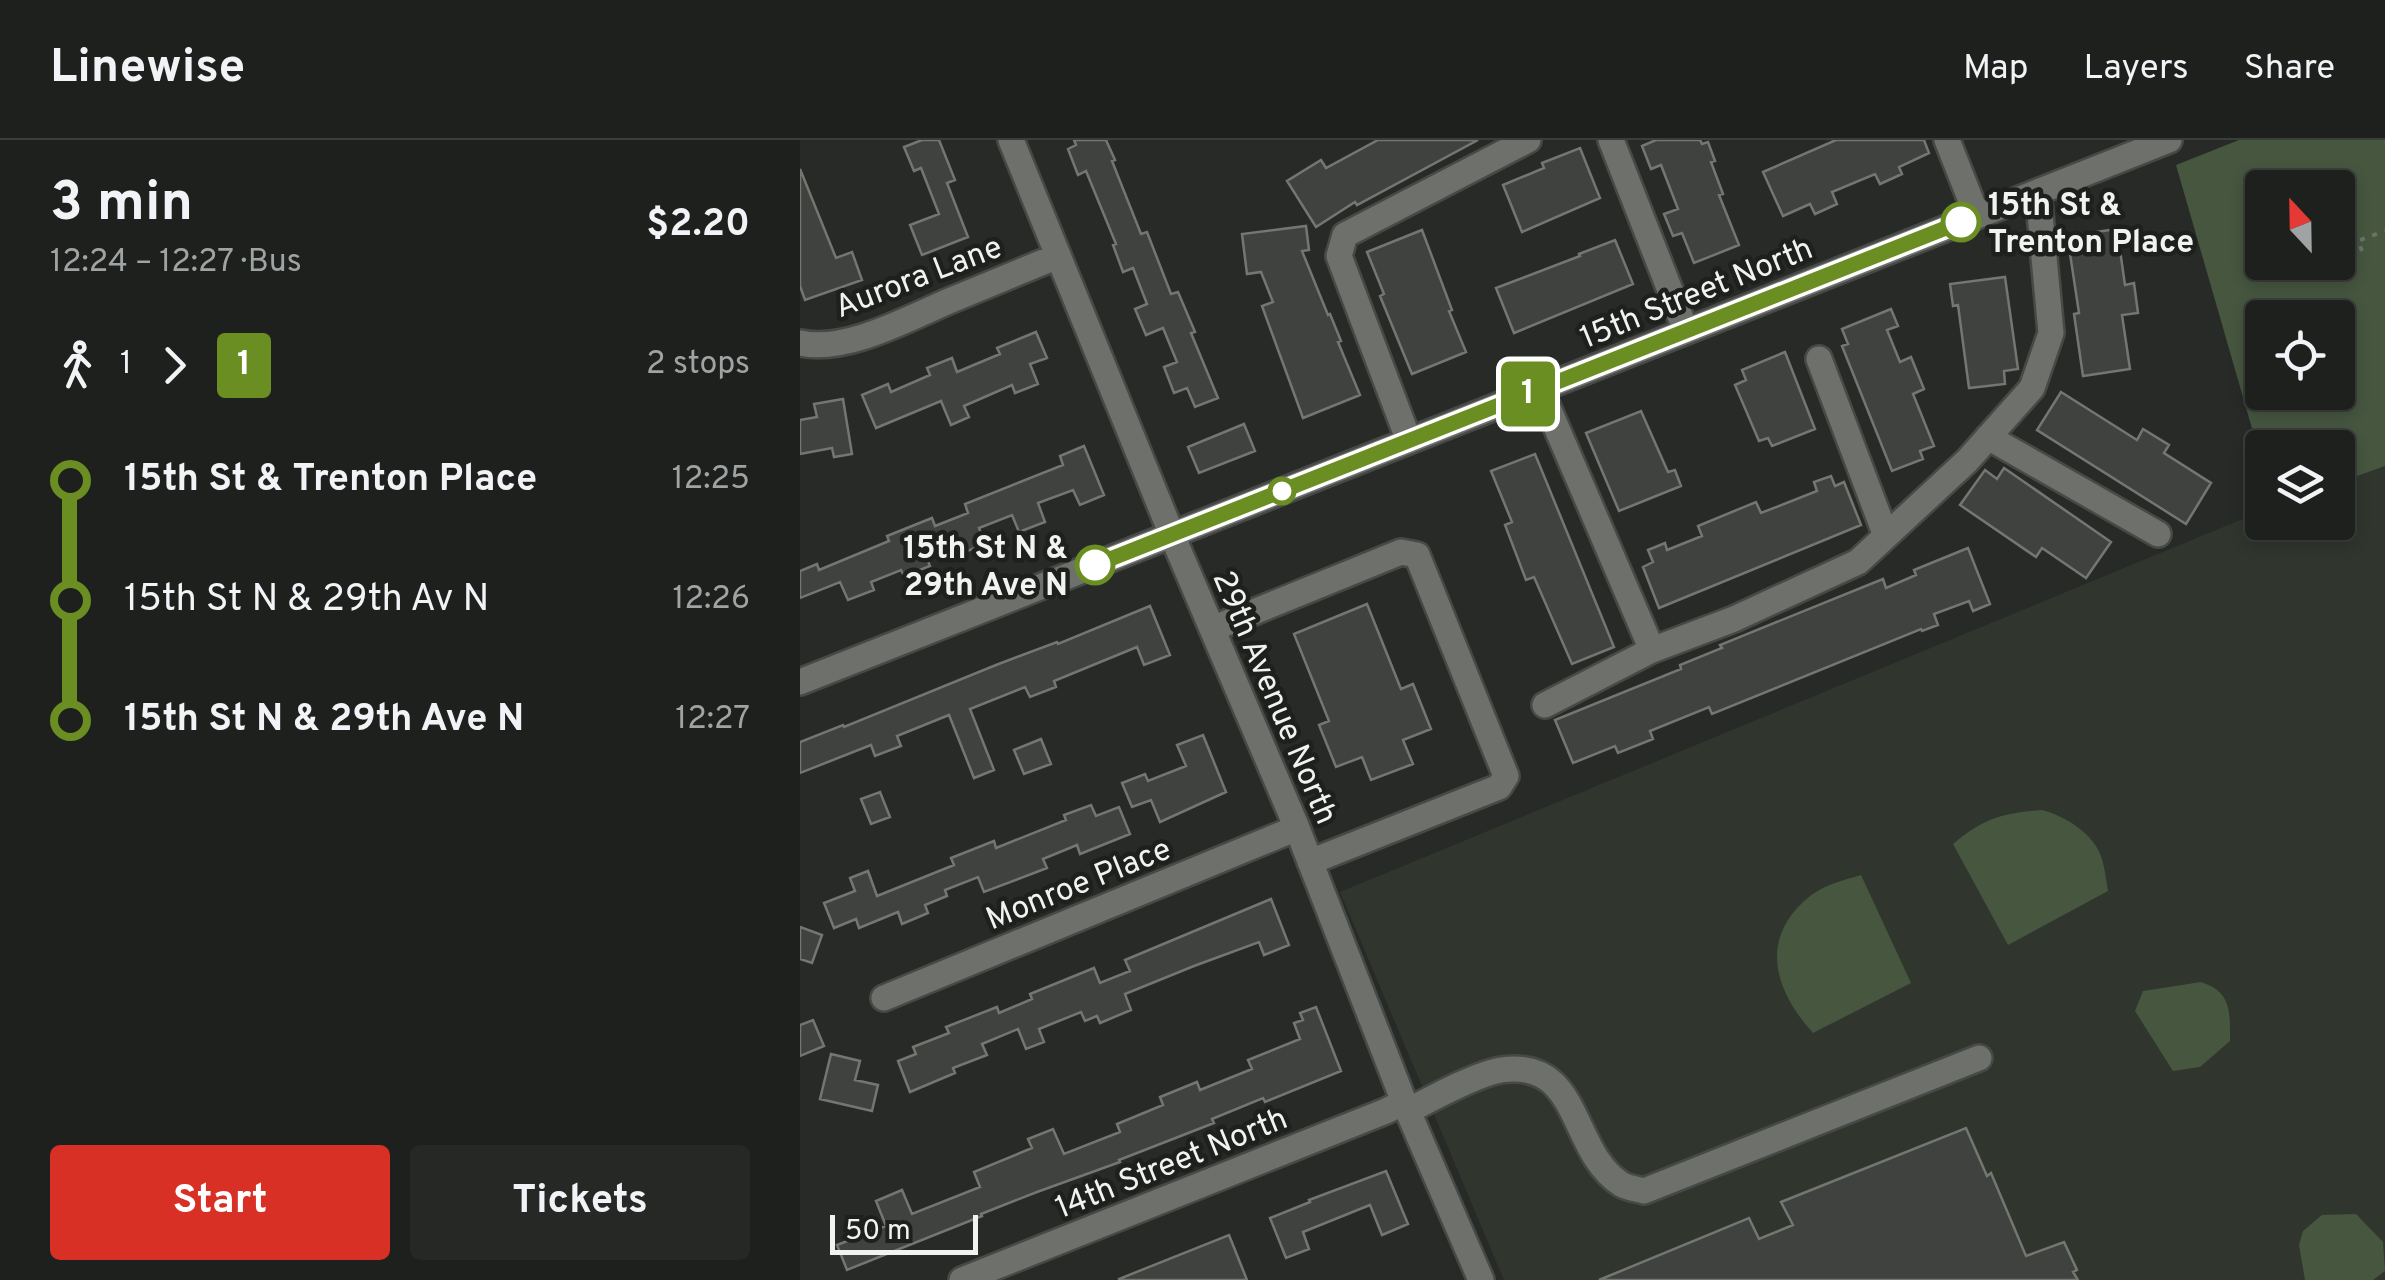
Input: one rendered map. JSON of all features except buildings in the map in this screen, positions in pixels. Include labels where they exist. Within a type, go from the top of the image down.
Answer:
[{"type":"street","name":"29th Avenue North","points":[[1010,140],[1297,828],[1406,1106],[1482,1280]]},
{"type":"street","points":[[1409,441],[1339,256],[1345,235],[1528,140]]},
{"type":"street","points":[[1611,140],[1686,331]]},
{"type":"street","points":[[1946,140],[1977,216]]},
{"type":"street","name":"15th Street North","points":[[800,682],[2169,140]]},
{"type":"street","points":[[1545,705],[1652,650],[1734,619],[1858,562],[1967,460],[2032,388],[2051,333],[2038,192]]},
{"type":"street","name":"Aurora Lane","points":[[800,343],[839,343],[873,333],[1058,256]]},
{"type":"street","points":[[1818,359],[1886,536]]},
{"type":"street","points":[[1540,389],[1652,650]]},
{"type":"street","points":[[1988,437],[2158,534]]},
{"type":"street","points":[[1212,629],[1401,552],[1417,555],[1506,776],[1500,787],[1310,862]]},
{"type":"street","name":"Monroe Place","points":[[884,998],[1297,828]]},
{"type":"street","name":"14th Street North","points":[[962,1280],[1499,1070],[1528,1070],[1551,1079],[1600,1165],[1623,1186],[1644,1191],[1979,1058]]},
{"type":"path","points":[[2362,252],[2358,241],[2385,230]]},
{"type":"shaded area","points":[[2385,466],[2385,1280],[1504,1280],[1340,892],[2245,518],[2245,540],[2355,540],[2355,477]]},
{"type":"green space","points":[[2239,140],[2385,140],[2385,466],[2355,477],[2355,430],[2252,430],[2247,410],[2355,410],[2355,300],[2245,300],[2245,404],[2176,165]]},
{"type":"green space","points":[[2042,810],[2069,822],[2093,842],[2102,859],[2108,891],[2008,945],[1953,844],[1994,818]]},
{"type":"green space","points":[[1861,875],[1911,983],[1813,1033],[1781,982],[1777,964],[1783,929],[1810,896]]},
{"type":"green space","points":[[2201,982],[2224,997],[2230,1041],[2200,1067],[2173,1071],[2135,1011],[2143,991]]},
{"type":"green space","points":[[2356,1214],[2383,1242],[2385,1271],[2373,1280],[2305,1280],[2299,1245],[2303,1231],[2322,1215]]},
{"type":"bus line","name":"1","points":[[1095,565],[1961,222]]},
{"type":"place","name":"15th St & Trenton Place","points":[[1961,222]]},
{"type":"place","name":"15th St N & 29th Ave N","points":[[1095,565]]}]
